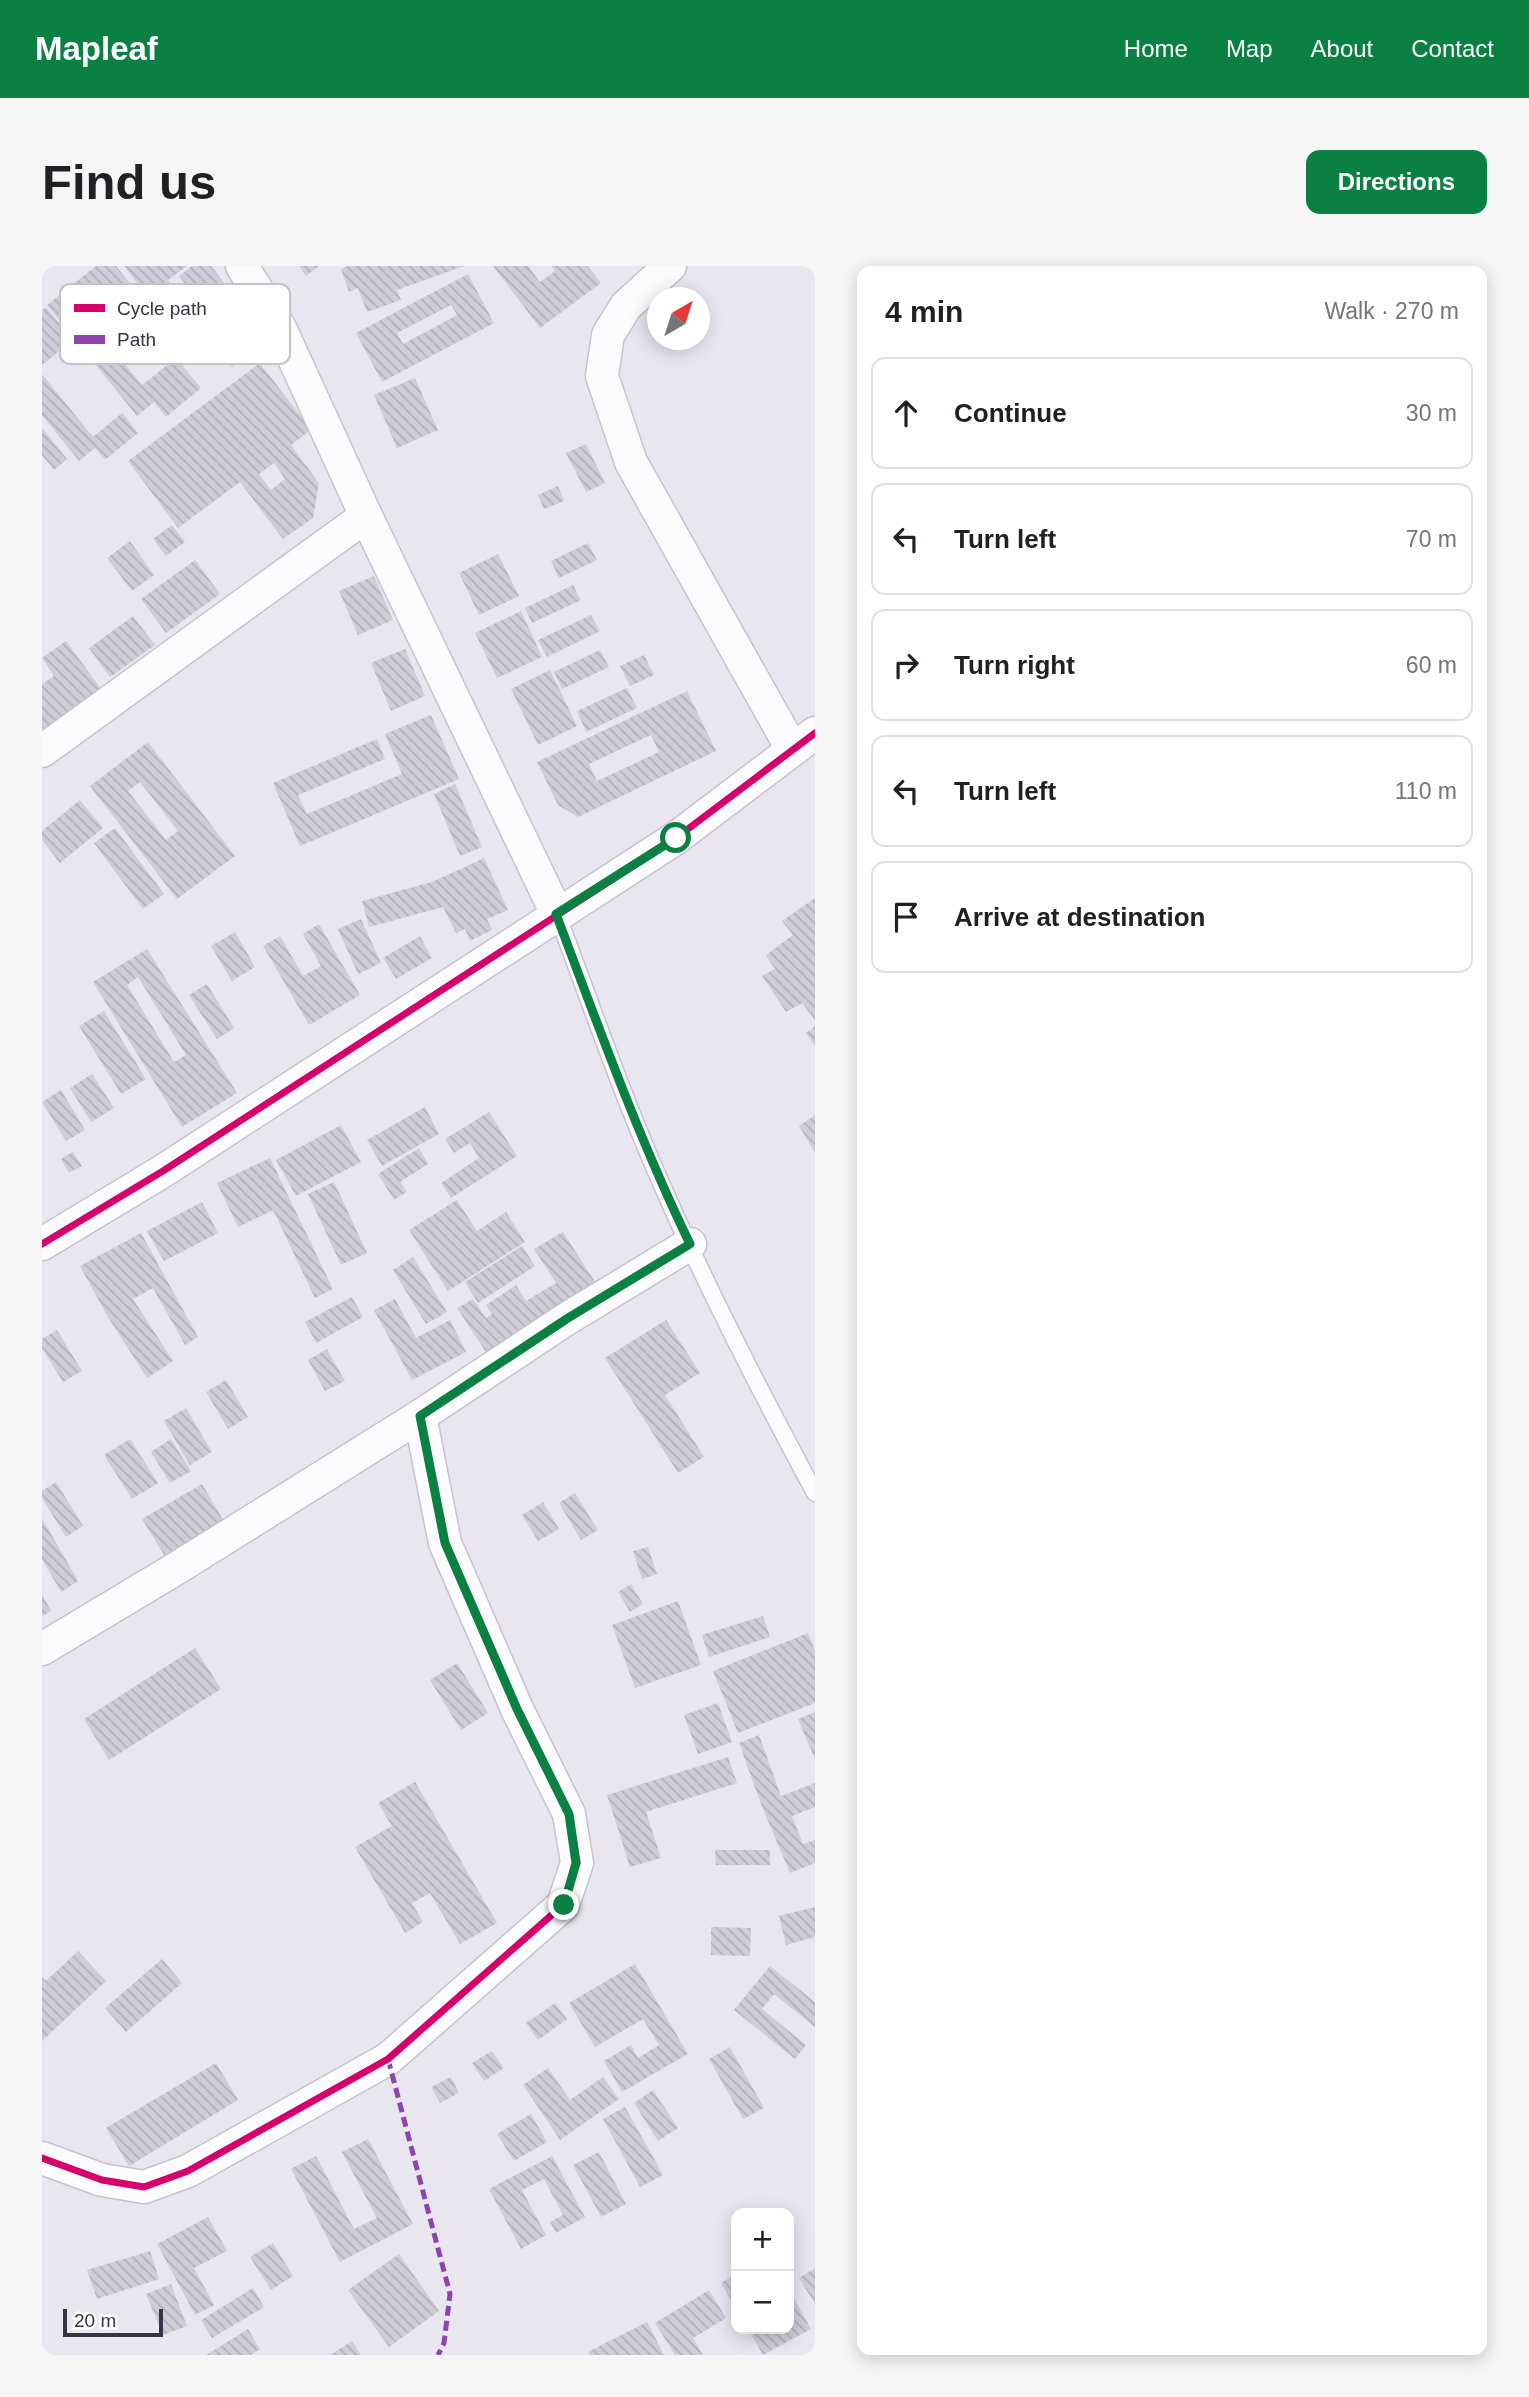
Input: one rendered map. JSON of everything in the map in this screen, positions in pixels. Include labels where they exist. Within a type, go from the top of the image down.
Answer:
[{"type":"street","points":[[242,266],[253,284]]},
{"type":"street","points":[[42,1244],[163,1171],[676,838],[804,741],[631,462],[602,376],[608,335],[626,306],[670,266]]},
{"type":"street","points":[[290,350],[366,516],[556,914]]},
{"type":"street","points":[[42,751],[366,516]]},
{"type":"street","points":[[42,1649],[177,1568],[420,1416],[568,1318],[690,1244]]},
{"type":"street","points":[[42,2158],[102,2180],[144,2187],[188,2171],[388,2059],[564,1905],[576,1863],[569,1814],[517,1709],[445,1543],[420,1416]]},
{"type":"lane","points":[[556,914],[628,1105],[665,1193],[773,1414],[815,1493]]},
{"type":"building","points":[[96,266],[116,266],[131,284],[73,284]]},
{"type":"building","points":[[124,266],[187,266],[168,280],[171,284],[138,284]]},
{"type":"building","points":[[192,266],[211,266],[225,284],[185,284],[179,276]]},
{"type":"building","points":[[299,266],[319,266],[306,276]]},
{"type":"building","points":[[348,266],[464,266],[397,290],[401,300],[367,312],[358,288],[349,292],[341,269]]},
{"type":"building","points":[[493,266],[528,266],[540,282],[555,271],[551,266],[588,266],[601,283],[540,328]]},
{"type":"building","points":[[468,274],[494,323],[382,382],[356,333]],"holes":[[[451,305],[457,315],[403,344],[397,333]]]},
{"type":"building","points":[[60,295],[60,321],[47,305]]},
{"type":"building","points":[[46,307],[60,324],[60,350],[42,365],[42,310]]},
{"type":"building","points":[[95,364],[125,364],[142,385],[168,364],[181,364],[201,388],[166,417],[154,402],[137,416]]},
{"type":"building","points":[[261,364],[311,430],[291,445],[319,483],[313,518],[283,539],[240,482],[178,528],[128,461]],"holes":[[[274,463],[285,479],[271,490],[259,474]]]},
{"type":"building","points":[[42,374],[93,437],[122,413],[138,433],[105,460],[95,448],[79,461],[42,415]]},
{"type":"building","points":[[415,378],[438,430],[397,448],[374,395]]},
{"type":"building","points":[[42,428],[67,459],[54,470],[42,455]]},
{"type":"building","points":[[586,444],[605,483],[586,492],[566,453]]},
{"type":"building","points":[[558,486],[564,501],[544,509],[538,495]]},
{"type":"building","points":[[172,525],[185,542],[166,556],[153,539]]},
{"type":"building","points":[[130,541],[154,575],[132,591],[107,558]]},
{"type":"building","points":[[588,543],[597,560],[559,578],[551,561]]},
{"type":"building","points":[[498,554],[519,596],[479,615],[459,573]]},
{"type":"building","points":[[195,560],[220,594],[166,633],[141,599]]},
{"type":"building","points":[[374,576],[393,620],[358,635],[339,591]]},
{"type":"building","points":[[573,585],[581,600],[532,623],[525,608]]},
{"type":"building","points":[[521,611],[542,657],[497,678],[475,633]]},
{"type":"building","points":[[591,615],[600,631],[547,657],[538,640]]},
{"type":"building","points":[[133,616],[155,645],[110,677],[89,648]]},
{"type":"building","points":[[66,641],[104,693],[47,734],[42,728],[42,684],[54,676],[42,658]]},
{"type":"building","points":[[405,649],[425,696],[391,711],[371,663]]},
{"type":"building","points":[[600,650],[609,667],[562,689],[554,672]]},
{"type":"building","points":[[644,655],[654,675],[630,686],[620,666]]},
{"type":"building","points":[[550,670],[577,726],[538,745],[511,689]]},
{"type":"building","points":[[627,688],[637,708],[586,732],[577,711]]},
{"type":"building","points":[[687,691],[716,751],[578,817],[558,805],[537,762]],"holes":[[[651,735],[659,752],[597,781],[589,764]]]},
{"type":"building","points":[[431,715],[459,779],[300,846],[273,783],[377,739],[385,759],[298,795],[307,814],[402,774],[385,734]]},
{"type":"building","points":[[148,742],[235,856],[177,899],[90,786]],"holes":[[[140,782],[178,831],[166,840],[128,791]]]},
{"type":"building","points":[[455,784],[482,847],[460,856],[434,794]]},
{"type":"building","points":[[80,800],[103,828],[60,863],[42,840],[42,831]]},
{"type":"building","points":[[115,828],[164,894],[143,909],[94,843]]},
{"type":"building","points":[[484,858],[508,910],[487,919],[492,930],[470,941],[465,929],[456,933],[443,907],[369,927],[362,901],[432,882]]},
{"type":"building","points":[[815,898],[815,1020],[802,1003],[786,1012],[762,976],[775,969],[766,955],[793,935],[782,921]]},
{"type":"building","points":[[361,919],[381,963],[358,974],[338,929]]},
{"type":"building","points":[[319,924],[360,995],[309,1025],[263,946],[280,936],[303,976],[321,966],[303,934]]},
{"type":"building","points":[[235,932],[255,967],[232,981],[211,946]]},
{"type":"building","points":[[420,936],[432,958],[396,979],[383,958]]},
{"type":"building","points":[[147,949],[237,1093],[182,1127],[93,982]],"holes":[[[138,977],[186,1055],[174,1062],[127,985]]]},
{"type":"building","points":[[207,984],[234,1028],[217,1039],[189,995]]},
{"type":"building","points":[[104,1011],[146,1079],[121,1094],[79,1026]]},
{"type":"building","points":[[815,1026],[815,1046],[806,1033]]},
{"type":"building","points":[[92,1074],[114,1108],[91,1122],[70,1088]]},
{"type":"building","points":[[61,1090],[85,1130],[66,1141],[42,1102]]},
{"type":"building","points":[[425,1107],[439,1134],[382,1166],[367,1140]]},
{"type":"building","points":[[489,1112],[517,1156],[451,1198],[441,1183],[479,1158],[470,1143],[454,1153],[445,1139]]},
{"type":"building","points":[[815,1115],[815,1153],[799,1126]]},
{"type":"building","points":[[341,1125],[361,1162],[296,1196],[276,1160]]},
{"type":"building","points":[[419,1148],[428,1164],[400,1182],[407,1192],[394,1200],[378,1174]]},
{"type":"building","points":[[73,1152],[82,1166],[69,1173],[61,1159]]},
{"type":"building","points":[[270,1158],[333,1289],[315,1298],[273,1210],[238,1227],[217,1183]]},
{"type":"building","points":[[334,1182],[367,1253],[341,1265],[308,1194]]},
{"type":"building","points":[[457,1200],[477,1231],[506,1212],[525,1242],[448,1291],[409,1230]]},
{"type":"building","points":[[202,1202],[218,1233],[164,1261],[147,1231]]},
{"type":"building","points":[[563,1232],[597,1285],[488,1355],[457,1308],[473,1299],[486,1318],[492,1314],[486,1305],[516,1285],[526,1301],[556,1283],[534,1249]]},
{"type":"building","points":[[141,1233],[198,1337],[185,1345],[153,1288],[133,1299],[173,1361],[147,1378],[106,1314],[80,1266]]},
{"type":"building","points":[[522,1246],[535,1266],[478,1303],[465,1282]]},
{"type":"building","points":[[413,1257],[447,1312],[426,1324],[393,1270]]},
{"type":"building","points":[[352,1297],[363,1317],[316,1343],[305,1322]]},
{"type":"building","points":[[395,1299],[416,1338],[450,1320],[466,1352],[412,1380],[374,1310]]},
{"type":"building","points":[[666,1320],[700,1373],[665,1395],[704,1457],[678,1473],[605,1358]]},
{"type":"building","points":[[57,1330],[82,1371],[63,1382],[42,1348],[42,1339]]},
{"type":"building","points":[[327,1349],[345,1381],[325,1391],[308,1360]]},
{"type":"building","points":[[226,1380],[248,1417],[228,1429],[206,1392]]},
{"type":"building","points":[[186,1408],[212,1452],[190,1465],[164,1421]]},
{"type":"building","points":[[130,1439],[158,1483],[132,1499],[104,1455]]},
{"type":"building","points":[[171,1439],[191,1471],[170,1483],[151,1452]]},
{"type":"building","points":[[56,1482],[83,1526],[66,1537],[42,1498],[42,1491]]},
{"type":"building","points":[[202,1484],[225,1523],[166,1558],[142,1519]]},
{"type":"building","points":[[575,1493],[598,1530],[581,1540],[559,1503]]},
{"type":"building","points":[[543,1502],[559,1529],[538,1541],[522,1515]]},
{"type":"building","points":[[42,1518],[78,1581],[61,1592],[42,1559]]},
{"type":"building","points":[[648,1547],[657,1574],[642,1579],[633,1551]]},
{"type":"building","points":[[631,1584],[643,1604],[630,1612],[618,1592]]},
{"type":"building","points":[[42,1594],[51,1611],[42,1616]]},
{"type":"building","points":[[678,1601],[701,1665],[635,1688],[612,1625]]},
{"type":"building","points":[[763,1616],[770,1637],[709,1657],[702,1635]]},
{"type":"building","points":[[808,1633],[815,1651],[815,1703],[738,1733],[713,1671]]},
{"type":"building","points":[[195,1648],[221,1689],[109,1760],[84,1719]]},
{"type":"building","points":[[457,1663],[488,1713],[461,1730],[430,1680]]},
{"type":"building","points":[[718,1703],[732,1742],[698,1754],[684,1715]]},
{"type":"building","points":[[815,1712],[815,1759],[798,1719]]},
{"type":"building","points":[[759,1735],[781,1796],[815,1783],[815,1807],[792,1816],[803,1844],[815,1840],[815,1863],[790,1873],[739,1743]]},
{"type":"building","points":[[728,1757],[737,1783],[646,1812],[661,1858],[630,1867],[607,1795]]},
{"type":"building","points":[[415,1782],[497,1923],[460,1944],[430,1893],[412,1903],[423,1922],[405,1933],[355,1847],[392,1826],[378,1803]]},
{"type":"building","points":[[715,1850],[770,1850],[770,1865],[716,1865]]},
{"type":"building","points":[[815,1907],[815,1937],[786,1945],[779,1916]]},
{"type":"building","points":[[711,1927],[751,1928],[750,1956],[711,1955]]},
{"type":"building","points":[[78,1951],[106,1981],[42,2041],[42,1977],[46,1981]]},
{"type":"building","points":[[162,1959],[182,1983],[126,2032],[105,2008]]},
{"type":"building","points":[[635,1964],[688,2054],[622,2092],[604,2061],[631,2045],[638,2058],[659,2045],[643,2019],[595,2047],[569,2003]]},
{"type":"building","points":[[770,1966],[815,2002],[815,2027],[774,1994],[762,2009],[806,2045],[795,2059],[734,2010]]},
{"type":"building","points":[[555,2003],[567,2019],[538,2040],[526,2023]]},
{"type":"building","points":[[730,2047],[764,2108],[743,2119],[709,2059]]},
{"type":"building","points":[[492,2051],[504,2068],[484,2081],[472,2063]]},
{"type":"building","points":[[216,2063],[238,2100],[129,2166],[106,2128]]},
{"type":"building","points":[[548,2068],[570,2100],[603,2077],[619,2099],[560,2140],[523,2085]]},
{"type":"building","points":[[451,2077],[459,2093],[440,2103],[431,2087]]},
{"type":"building","points":[[653,2090],[678,2128],[658,2141],[634,2103]]},
{"type":"building","points":[[625,2107],[663,2175],[640,2187],[603,2119]]},
{"type":"building","points":[[531,2114],[547,2142],[514,2161],[497,2134]]},
{"type":"building","points":[[368,2139],[413,2224],[340,2262],[291,2169],[316,2156],[354,2229],[377,2218],[342,2152]]},
{"type":"building","points":[[599,2152],[626,2204],[601,2217],[573,2165]]},
{"type":"building","points":[[552,2156],[585,2217],[556,2233],[550,2222],[563,2215],[544,2179],[522,2190],[546,2235],[521,2249],[489,2189]]},
{"type":"building","points":[[208,2217],[227,2251],[194,2268],[214,2305],[195,2315],[157,2244]]},
{"type":"building","points":[[273,2243],[293,2276],[271,2290],[250,2257]]},
{"type":"building","points":[[150,2251],[159,2279],[97,2299],[87,2270]]},
{"type":"building","points":[[399,2254],[439,2311],[389,2347],[348,2290]]},
{"type":"building","points":[[815,2268],[815,2304],[799,2278]]},
{"type":"building","points":[[731,2277],[731,2300],[721,2283]]},
{"type":"building","points":[[171,2284],[187,2326],[163,2335],[146,2294]]},
{"type":"building","points":[[253,2288],[264,2307],[212,2338],[201,2320]]},
{"type":"building","points":[[709,2290],[726,2318],[693,2338],[703,2355],[675,2355],[655,2323]]},
{"type":"building","points":[[794,2299],[811,2329],[763,2355],[751,2334],[794,2334]]},
{"type":"building","points":[[647,2322],[664,2355],[590,2355],[588,2352]]},
{"type":"building","points":[[248,2329],[260,2349],[251,2355],[206,2355]]},
{"type":"building","points":[[352,2341],[361,2355],[330,2355]]},
{"type":"marked path","points":[[388,2059],[450,2294],[444,2343],[438,2355]]},
{"type":"cycle path","points":[[42,1244],[163,1171],[676,838],[815,733]]},
{"type":"cycle path","points":[[42,2158],[102,2180],[144,2187],[188,2171],[388,2059],[563,1905],[577,1863],[569,1814],[517,1709],[445,1543],[420,1416]]},
{"type":"route","points":[[564,1905],[576,1863],[569,1814],[517,1709],[445,1543],[420,1416],[568,1318],[690,1244],[628,1105],[556,914],[676,838]]}]
